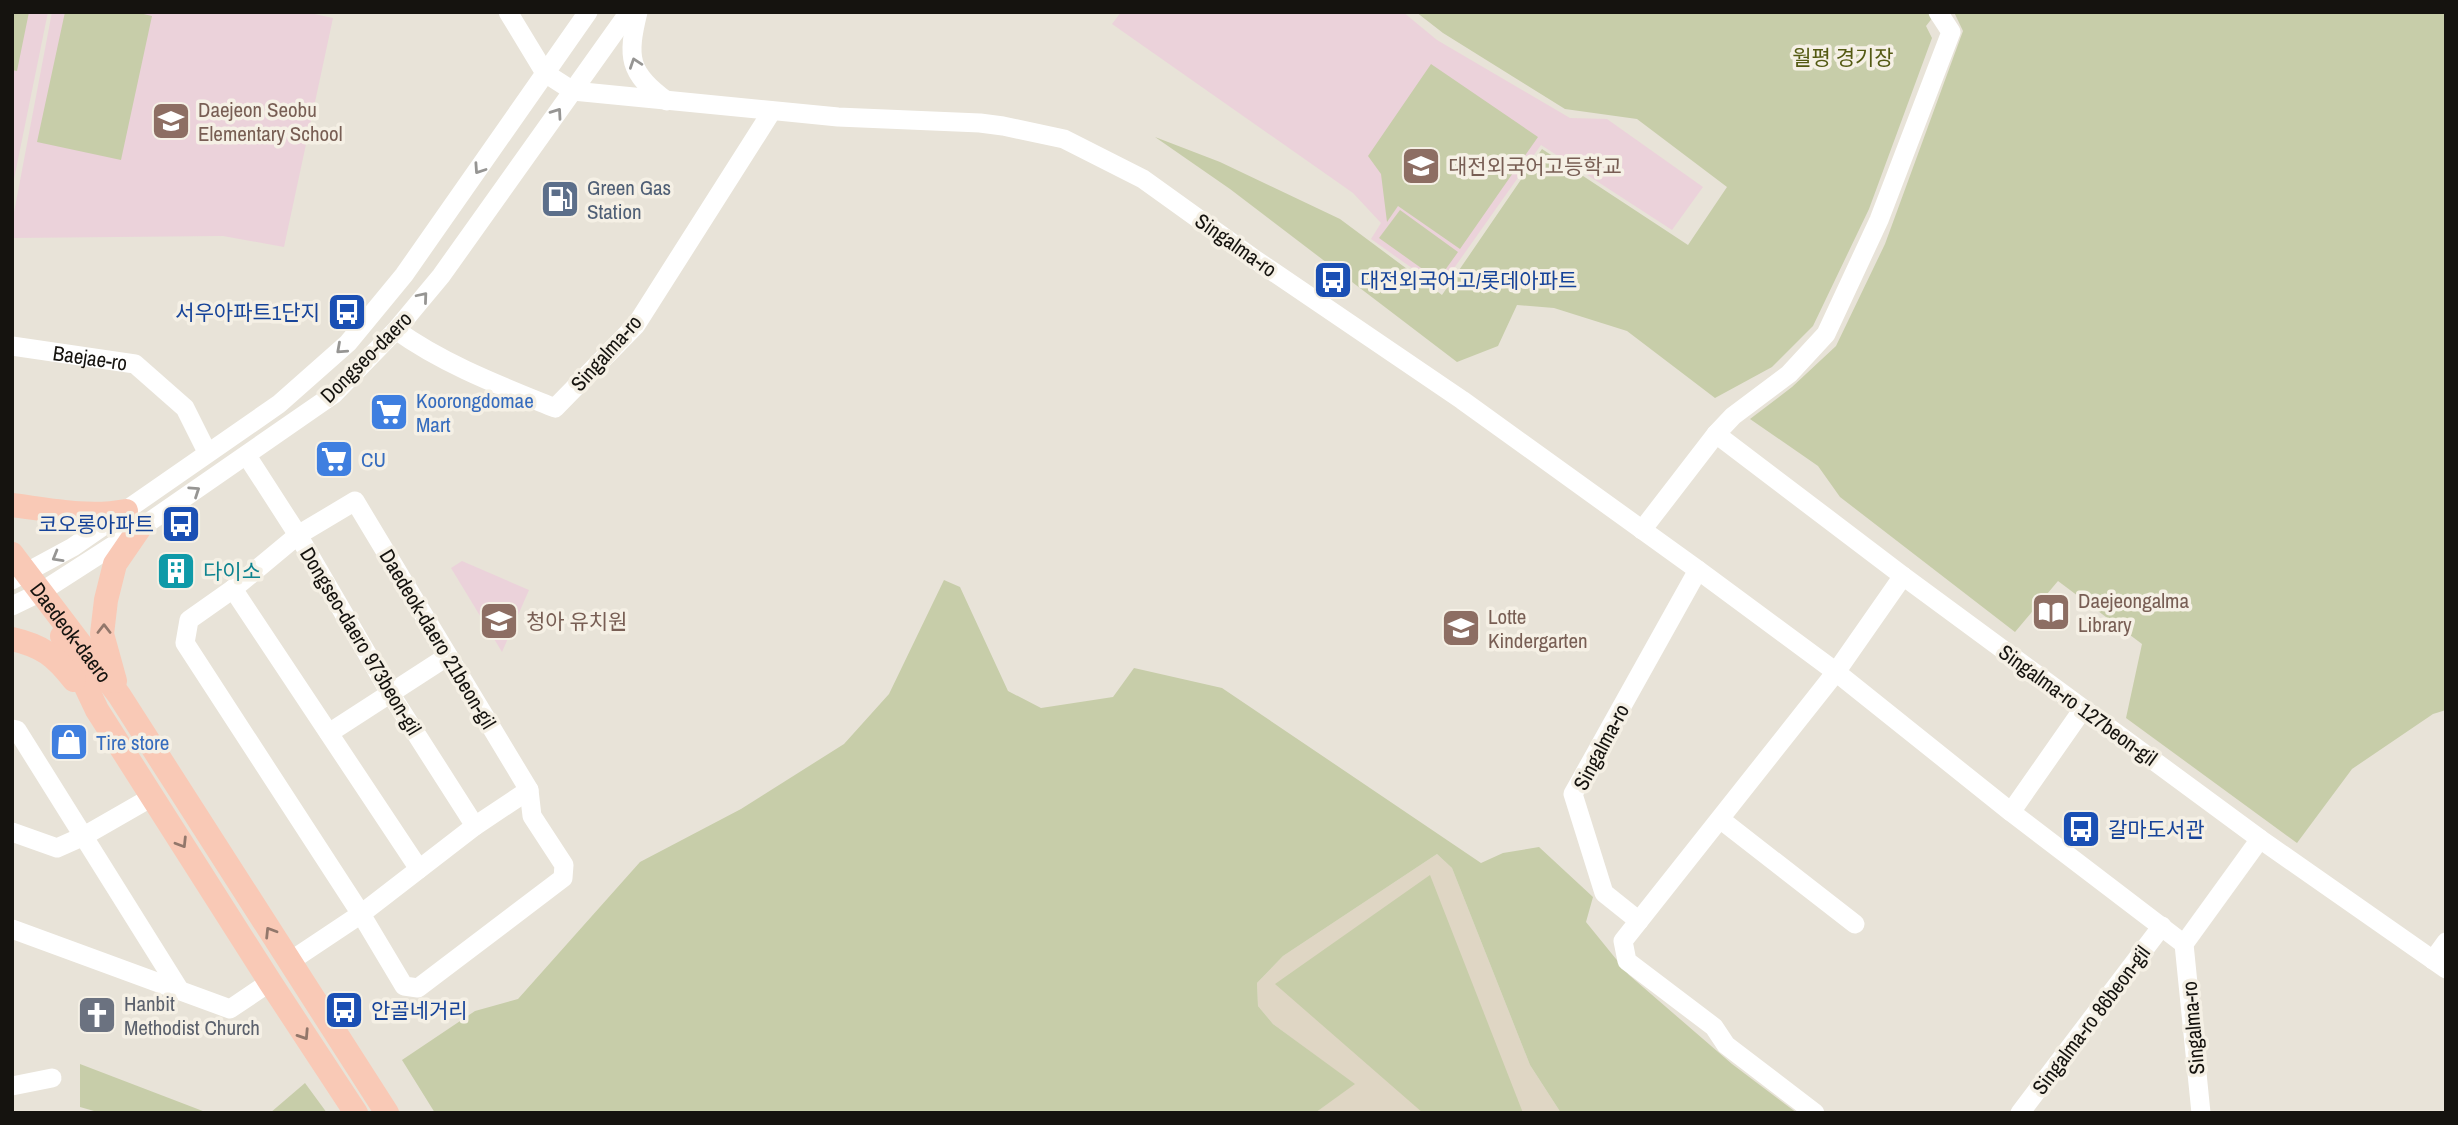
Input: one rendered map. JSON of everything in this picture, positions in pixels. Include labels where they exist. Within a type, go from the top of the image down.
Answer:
[{"type":"main road","points":[[12,505],[132,520],[115,564],[106,600],[102,634],[119,695]]},
{"type":"main road","name":"Daedeok-daero","points":[[23,575],[119,695],[387,1113]]},
{"type":"main road","name":"Daedeok-daero","points":[[23,575],[97,710],[356,1113]]},
{"type":"main road","points":[[12,639],[26,642],[55,657],[97,710]]},
{"type":"street","points":[[508,12],[545,72],[573,91]]},
{"type":"street","name":"Dongseo-daero","points":[[132,520],[207,452],[279,404],[348,342],[404,275],[588,12]]},
{"type":"street","name":"Dongseo-daero","points":[[12,606],[23,575],[132,520],[247,456],[334,394],[396,330],[440,276],[629,12]]},
{"type":"street","points":[[638,12],[631,40],[632,59],[647,87],[668,102]]},
{"type":"street","points":[[1643,530],[1716,434],[1733,416],[1789,374],[1826,334],[1879,220],[1951,32],[1938,12]]},
{"type":"street","name":"Singalma-ro","points":[[573,91],[838,117],[980,123],[1064,139],[1143,179],[1253,258],[1462,400],[1699,570],[1836,672],[2011,812],[2183,944],[2201,1113]]},
{"type":"street","name":"Singalma-ro","points":[[396,330],[420,347],[512,391],[555,408],[636,325],[772,111]]},
{"type":"street","name":"Baejae-ro","points":[[12,346],[135,364],[185,408],[207,452]]},
{"type":"street","name":"Singalma-ro 127beon-gil","points":[[1716,434],[1903,576],[2260,839],[2439,964]]},
{"type":"street","name":"Dongseo-daero 973beon-gil","points":[[247,456],[298,535],[390,693],[475,826]]},
{"type":"street","name":"Daedeok-daero 21beon-gil","points":[[355,501],[529,790],[531,816],[564,865],[563,878],[418,989],[404,986],[361,914],[185,643],[189,620],[233,589],[298,535],[355,501]]},
{"type":"street","name":"Singalma-ro","points":[[1639,921],[1604,893],[1573,794],[1699,570]]},
{"type":"street","points":[[1815,1113],[1726,1045],[1714,1027],[1627,961],[1623,941],[1836,672],[1903,576]]},
{"type":"street","points":[[233,589],[419,869]]},
{"type":"street","points":[[328,733],[449,656]]},
{"type":"street","points":[[2011,812],[2083,709]]},
{"type":"street","points":[[12,729],[17,730],[179,989]]},
{"type":"street","points":[[289,962],[361,914],[475,826],[529,790]]},
{"type":"street","points":[[12,832],[57,848],[84,836],[152,797]]},
{"type":"street","points":[[1720,819],[1855,924]]},
{"type":"street","points":[[2183,944],[2260,839]]},
{"type":"street","name":"Singalma-ro 86beon-gil","points":[[2020,1113],[2162,926]]},
{"type":"street","points":[[12,929],[230,1009],[270,982]]},
{"type":"street","points":[[2439,964],[2446,942]]},
{"type":"street","points":[[12,1086],[52,1078]]},
{"type":"shaded area","points":[[12,12],[48,12],[12,189]]},
{"type":"shaded area","name":"Daejeon Seobu Elementary School","points":[[52,12],[305,12],[333,18],[284,247],[223,236],[12,238],[12,223]]},
{"type":"shaded area","name":"대전외국어고등학교","points":[[1121,12],[1403,12],[1437,40],[1570,118],[1607,119],[1703,187],[1672,230],[1541,145],[1440,288],[1371,239],[1381,223],[1353,193],[1112,24]]},
{"type":"shaded area","name":"청아 유치원","points":[[462,561],[529,590],[502,652],[451,568]]},
{"type":"shaded area","points":[[1437,854],[1452,868],[1530,1065],[1561,1113],[1315,1113],[1354,1084],[1273,1024],[1258,1006],[1257,983],[1283,956]]},
{"type":"green space","points":[[12,12],[29,12],[17,71],[12,70]]},
{"type":"green space","points":[[65,12],[135,12],[152,16],[121,160],[37,142]]},
{"type":"green space","name":"월평 경기장","points":[[1416,12],[1937,12],[1926,26],[1932,38],[1869,209],[1813,326],[1772,367],[1715,398],[1627,331],[1554,308],[1517,305],[1498,346],[1457,362],[1230,189],[1155,137],[1220,162],[1340,219],[1442,295],[1542,149],[1688,245],[1727,187],[1637,119],[1565,109],[1443,33]]},
{"type":"green space","points":[[1954,12],[2446,12],[2446,710],[2433,714],[2352,769],[2297,843],[2126,718],[2142,644],[2058,581],[2015,632],[1840,497],[1818,466],[1750,419],[1792,387],[1836,346],[1885,244],[1963,31]]},
{"type":"green space","points":[[1431,64],[1538,137],[1460,249],[1398,206],[1387,222],[1381,174],[1368,156]]},
{"type":"green space","points":[[1400,210],[1458,252],[1438,280],[1379,238]]},
{"type":"green space","points":[[944,580],[960,587],[1008,691],[1041,708],[1113,697],[1134,668],[1222,688],[1481,863],[1503,853],[1539,847],[1593,897],[1586,922],[1629,975],[1732,1064],[1797,1113],[1561,1113],[1530,1065],[1452,868],[1437,854],[1283,956],[1257,983],[1258,1006],[1273,1024],[1355,1084],[1315,1113],[435,1113],[402,1060],[475,1011],[518,999],[640,862],[741,809],[844,744],[889,694]]},
{"type":"green space","points":[[1430,875],[1523,1113],[1423,1113],[1275,984]]},
{"type":"green space","points":[[80,1064],[208,1113],[101,1113],[80,1107]]},
{"type":"green space","points":[[305,1083],[327,1113],[270,1113]]},
{"type":"place","name":"Daejeon Seobu Elementary School","points":[[171,121]]},
{"type":"place","name":"대전외국어고등학교","points":[[1421,166]]},
{"type":"place","name":"Green Gas Station","points":[[560,199]]},
{"type":"place","name":"대전외국어고/롯데아파트","points":[[1333,280]]},
{"type":"place","name":"서우아파트1단지","points":[[347,312]]},
{"type":"place","name":"Koorongdomae Mart","points":[[389,412]]},
{"type":"place","name":"CU","points":[[334,459]]},
{"type":"place","name":"코오롱아파트","points":[[181,524]]},
{"type":"place","name":"다이소","points":[[176,571]]},
{"type":"place","name":"Daejeongalma Library","points":[[2051,612]]},
{"type":"place","name":"청아 유치원","points":[[499,621]]},
{"type":"place","name":"Lotte Kindergarten","points":[[1461,628]]},
{"type":"place","name":"Tire store","points":[[69,742]]},
{"type":"place","name":"갈마도서관","points":[[2081,829]]},
{"type":"place","name":"안골네거리","points":[[344,1010]]},
{"type":"place","name":"Hanbit Methodist Church","points":[[97,1015]]}]
